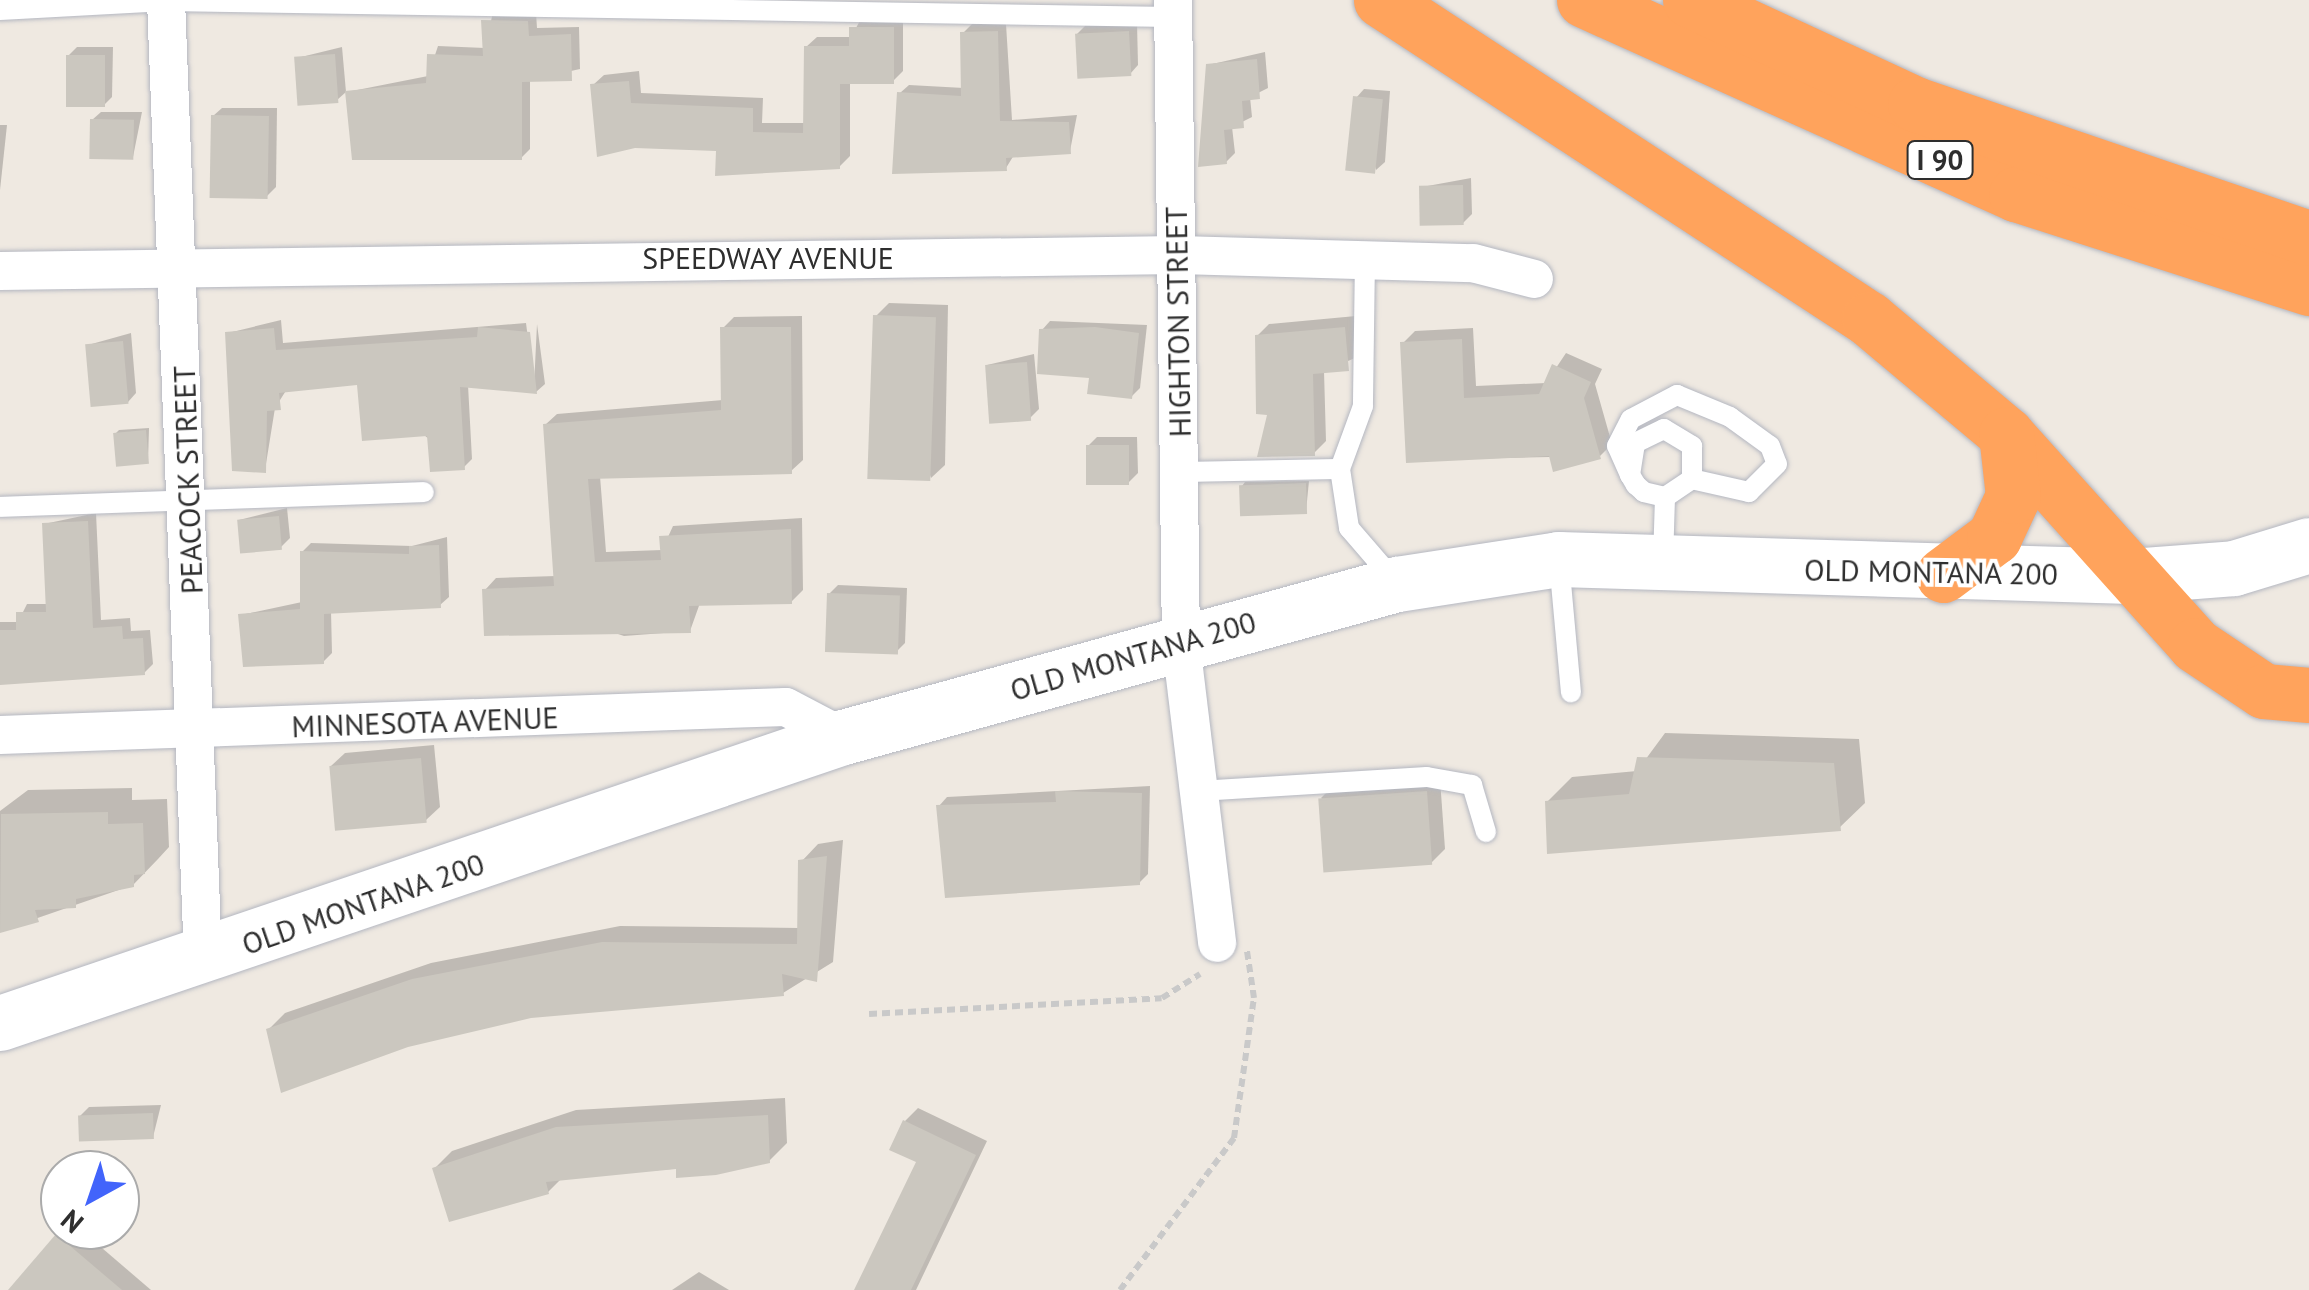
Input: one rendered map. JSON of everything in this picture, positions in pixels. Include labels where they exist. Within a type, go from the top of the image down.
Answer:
[{"type":"highway","points":[[1382,0],[1868,319],[2006,434],[2131,576],[2222,662],[2264,691],[2309,695]]},
{"type":"highway","name":"I 90","points":[[1584,0],[2016,194],[2309,288]]},
{"type":"highway","name":"I 90","points":[[1690,0],[1915,104],[2309,238]]},
{"type":"highway","points":[[1943,576],[1994,537],[2014,496],[2006,434]]},
{"type":"main road","name":"OLD MONTANA 200","points":[[0,1024],[203,960],[842,737],[1398,584],[1558,559],[1943,576],[2131,576],[2234,568],[2309,546]]},
{"type":"street","name":"PEACOCK STREET","points":[[166,1],[181,262],[203,960]]},
{"type":"street","name":"HIGHTON STREET","points":[[1172,8],[1181,644],[1216,943]]},
{"type":"street","name":"SPEEDWAY AVENUE","points":[[0,271],[181,262],[1178,255],[1473,264],[1534,280]]},
{"type":"street","name":"MINNESOTA AVENUE","points":[[0,736],[786,707],[842,737]]},
{"type":"lane","points":[[0,10],[166,1],[1172,8]]},
{"type":"lane","points":[[1365,258],[1363,406],[1340,469],[1349,528],[1398,584]]},
{"type":"lane","points":[[1677,395],[1730,417],[1770,446],[1777,464],[1749,492],[1692,479],[1665,497],[1630,475],[1617,446],[1620,430],[1677,395]]},
{"type":"lane","points":[[1630,475],[1635,443],[1664,429],[1692,446],[1692,479]]},
{"type":"lane","points":[[1180,472],[1340,469]]},
{"type":"lane","points":[[0,507],[424,492]]},
{"type":"lane","points":[[1663,564],[1665,497]]},
{"type":"lane","points":[[1558,559],[1571,692]]},
{"type":"lane","points":[[1198,791],[1428,777],[1472,786],[1486,832]]},
{"type":"path","points":[[869,1014],[1162,998],[1206,970],[1216,943],[1253,954],[1234,1138],[1120,1290]]},
{"type":"building","points":[[481,20],[528,21],[529,36],[571,34],[572,81],[522,82],[522,160],[352,160],[345,91],[426,83],[427,54],[483,56]]},
{"type":"building","points":[[849,27],[894,27],[894,84],[840,84],[840,169],[715,176],[716,151],[635,148],[597,157],[590,84],[629,81],[631,103],[753,108],[753,132],[803,133],[804,46],[849,46]]},
{"type":"building","points":[[998,31],[1000,121],[1069,122],[1071,154],[1006,158],[1007,171],[892,174],[897,92],[961,96],[960,32]]},
{"type":"building","points":[[1129,31],[1131,76],[1077,79],[1075,34]]},
{"type":"building","points":[[335,54],[338,103],[298,106],[294,57]]},
{"type":"building","points":[[66,55],[105,55],[105,107],[66,107]]},
{"type":"building","points":[[1257,59],[1260,99],[1242,101],[1244,128],[1224,130],[1227,164],[1198,167],[1206,64]]},
{"type":"building","points":[[1353,96],[1383,99],[1375,174],[1345,171]]},
{"type":"building","points":[[211,115],[269,116],[268,199],[210,198]]},
{"type":"building","points":[[90,119],[134,120],[133,160],[89,159]]},
{"type":"building","points":[[1463,185],[1464,225],[1420,226],[1419,186]]},
{"type":"building","points":[[873,315],[936,317],[930,481],[867,479]]},
{"type":"building","points":[[478,327],[530,332],[537,394],[460,387],[465,470],[430,472],[427,436],[362,441],[357,385],[279,393],[281,410],[267,411],[266,473],[232,471],[225,332],[274,328],[276,350],[477,337]]},
{"type":"building","points":[[720,327],[791,327],[792,474],[588,479],[595,562],[661,560],[659,536],[791,529],[792,604],[689,606],[691,633],[484,636],[482,589],[554,586],[543,424],[721,410]]},
{"type":"building","points":[[1095,327],[1139,333],[1132,399],[1087,394],[1089,378],[1037,374],[1039,329]]},
{"type":"building","points":[[1345,327],[1349,371],[1313,374],[1315,456],[1257,457],[1267,415],[1256,414],[1255,335]]},
{"type":"building","points":[[1462,339],[1464,398],[1539,394],[1552,364],[1591,382],[1584,398],[1601,459],[1553,472],[1549,456],[1406,463],[1400,342]]},
{"type":"building","points":[[123,341],[128,404],[91,407],[85,344]]},
{"type":"building","points":[[1027,362],[1031,421],[989,424],[985,365]]},
{"type":"building","points":[[146,430],[149,464],[116,467],[113,433]]},
{"type":"building","points":[[1086,445],[1129,445],[1129,485],[1086,485]]},
{"type":"building","points":[[1306,483],[1307,514],[1240,516],[1239,485]]},
{"type":"building","points":[[279,516],[282,550],[240,554],[237,520]]},
{"type":"building","points":[[88,521],[93,628],[122,626],[123,639],[143,638],[145,675],[0,685],[0,630],[16,630],[16,612],[46,612],[42,523]]},
{"type":"building","points":[[439,545],[441,608],[324,614],[324,664],[243,667],[238,614],[300,609],[300,551],[409,554],[409,546]]},
{"type":"building","points":[[827,593],[900,596],[898,655],[825,652]]},
{"type":"building","points":[[1637,757],[1834,763],[1841,831],[1547,854],[1545,801],[1629,794]]},
{"type":"building","points":[[421,758],[427,823],[335,831],[329,766]]},
{"type":"building","points":[[1055,791],[1142,793],[1140,885],[945,898],[936,805],[1056,802]]},
{"type":"building","points":[[1427,791],[1432,865],[1323,872],[1318,799]]},
{"type":"building","points":[[108,812],[108,824],[143,823],[145,874],[134,875],[134,887],[76,899],[76,908],[35,910],[39,922],[0,933],[1,814]]},
{"type":"building","points":[[827,856],[817,982],[782,974],[784,996],[531,1018],[408,1047],[281,1093],[266,1029],[412,979],[602,942],[797,944],[798,860]]},
{"type":"building","points":[[153,1113],[154,1139],[79,1142],[78,1116]]},
{"type":"building","points":[[768,1115],[770,1163],[716,1175],[676,1178],[676,1169],[546,1182],[549,1194],[449,1222],[432,1168],[556,1127]]},
{"type":"building","points":[[903,1120],[976,1155],[911,1290],[854,1290],[916,1162],[889,1150]]},
{"type":"building","points":[[42,1250],[75,1250],[122,1290],[8,1290]]}]
